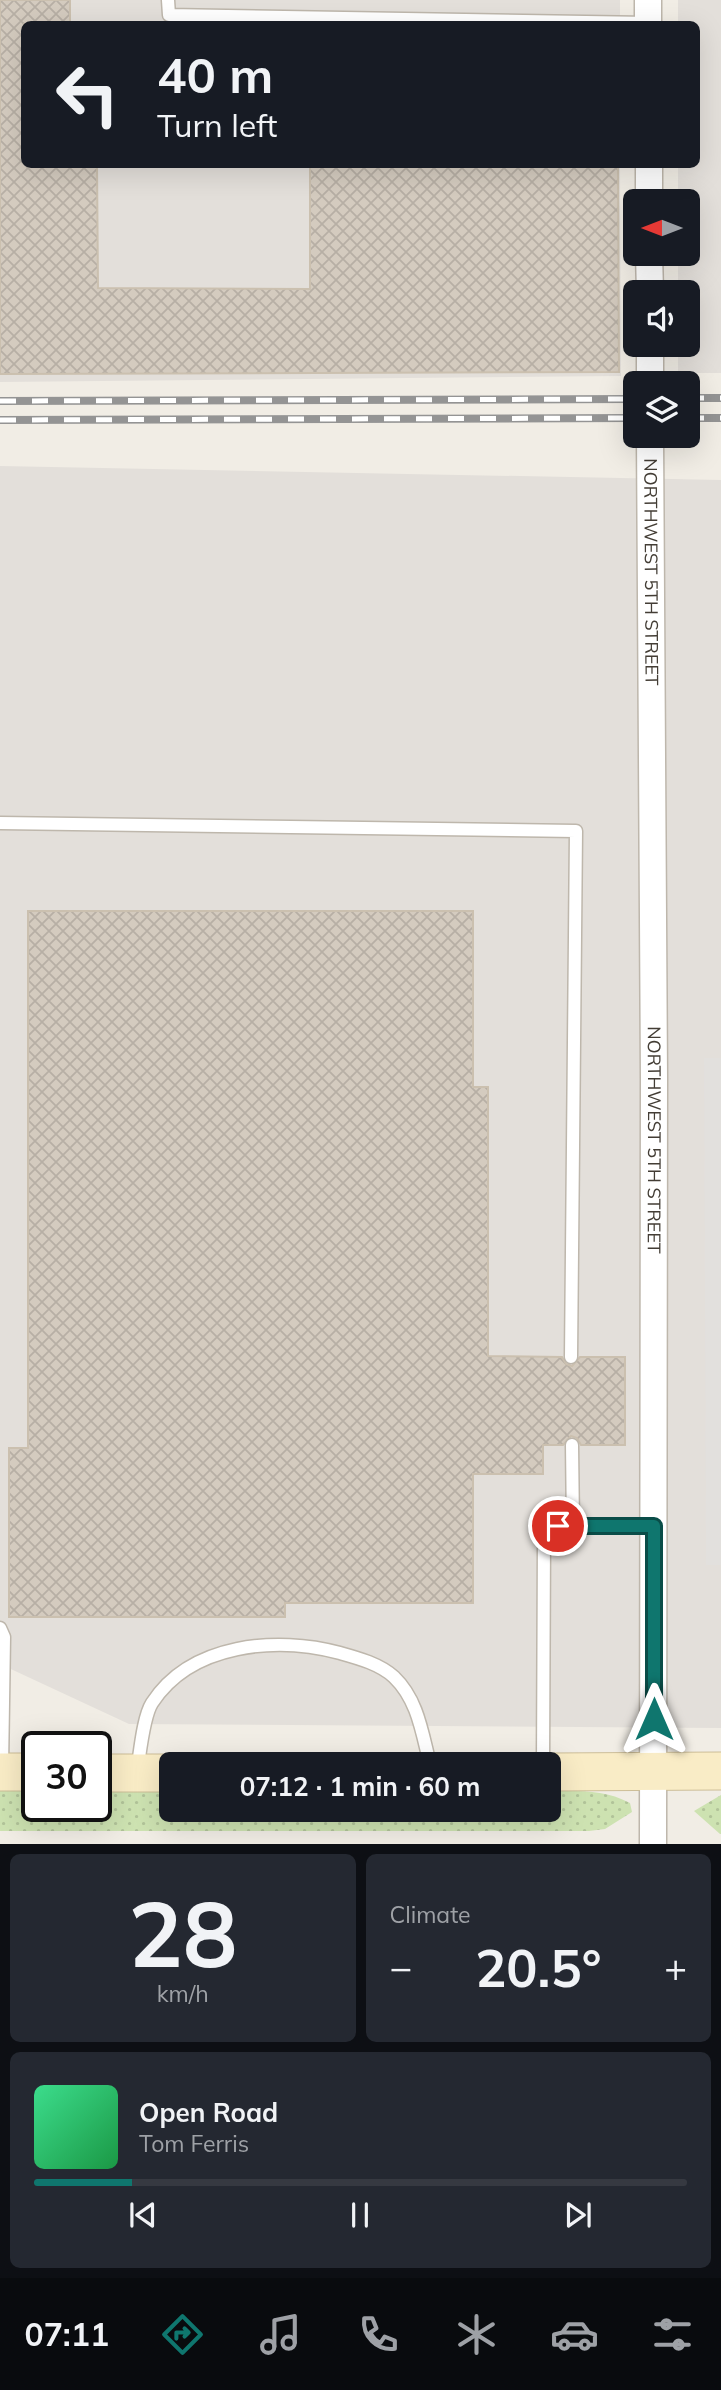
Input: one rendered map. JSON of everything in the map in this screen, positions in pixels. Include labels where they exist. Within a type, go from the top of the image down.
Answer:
[{"type":"main road","points":[[561,1772],[721,1771]]},
{"type":"main road","points":[[112,1773],[154,1773]]},
{"type":"street","points":[[649,168],[649,189]]},
{"type":"street","name":"NORTHWEST 5TH STREET","points":[[650,448],[653,1844]]},
{"type":"lane","points":[[168,0],[169,15],[648,16]]},
{"type":"lane","points":[[0,823],[576,831],[570,1357]]},
{"type":"lane","points":[[572,1445],[573,1526]]},
{"type":"lane","points":[[543,1752],[544,1538],[551,1528],[654,1526]]},
{"type":"lane","points":[[0,1628],[4,1637],[13,1772]]},
{"type":"lane","points":[[154,1773],[150,1706],[169,1681],[196,1664],[242,1647],[278,1642],[318,1647],[360,1658],[393,1676],[416,1706],[427,1752]]},
{"type":"shaded area","points":[[0,0],[620,0],[620,21],[21,21],[21,168],[620,168],[621,376],[0,382]]},
{"type":"shaded area","points":[[678,0],[721,0],[721,373],[678,371],[678,357],[700,357],[700,280],[678,280],[678,266],[700,266],[700,189],[678,189],[678,168],[700,168],[700,21],[678,21]]},
{"type":"shaded area","points":[[0,466],[721,480],[721,1728],[129,1724],[0,1664]]},
{"type":"shaded area","points":[[704,1058],[721,1058],[721,1565],[706,1565]]},
{"type":"green space","points":[[0,1788],[21,1788],[21,1822],[112,1822],[112,1788],[159,1789],[159,1822],[561,1822],[561,1791],[601,1793],[620,1798],[630,1803],[632,1812],[605,1829],[589,1831],[0,1831]]},
{"type":"green space","points":[[721,1795],[721,1834],[720,1834],[694,1811]]},
{"type":"building","points":[[0,0],[70,0],[70,21],[21,21],[21,168],[97,168],[98,288],[310,289],[310,168],[618,168],[619,372],[0,374]]},
{"type":"building","points":[[28,911],[473,911],[473,1087],[488,1087],[488,1356],[562,1357],[566,1364],[572,1366],[580,1357],[625,1357],[625,1445],[581,1445],[577,1438],[571,1436],[563,1445],[543,1445],[543,1474],[473,1474],[473,1603],[285,1603],[285,1617],[9,1617],[9,1448],[28,1448]]},
{"type":"railway","points":[[700,398],[721,398]]},
{"type":"railway","points":[[0,401],[623,399]]},
{"type":"railway","points":[[0,420],[623,418]]},
{"type":"railway","points":[[700,418],[721,418]]},
{"type":"route","points":[[558,1526],[654,1526],[654,1719]]}]
